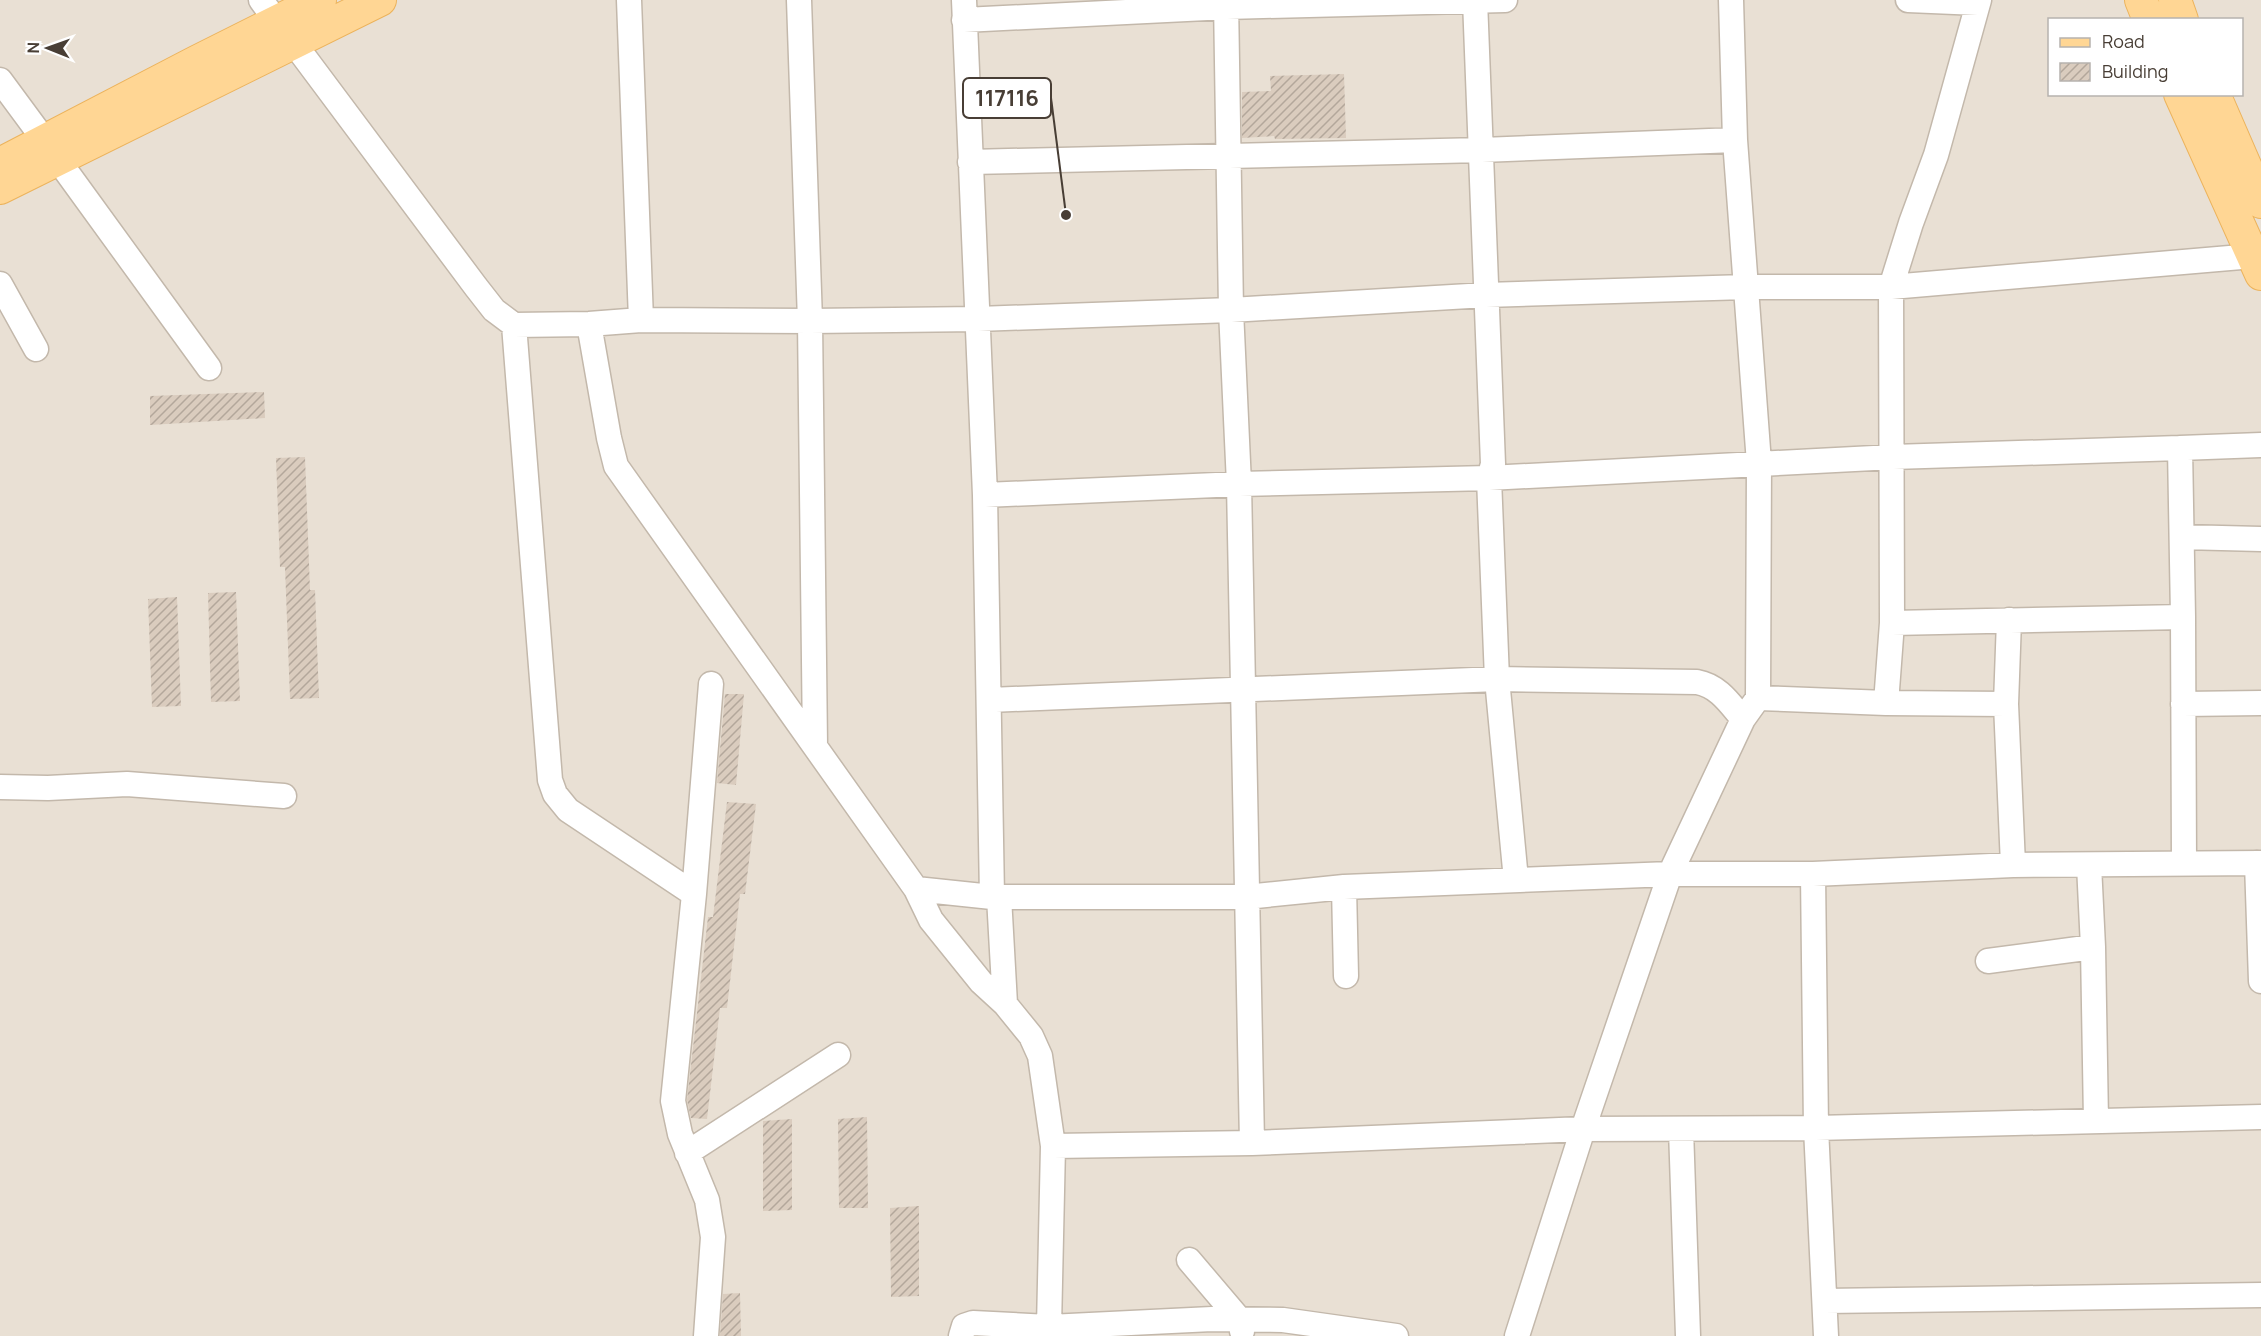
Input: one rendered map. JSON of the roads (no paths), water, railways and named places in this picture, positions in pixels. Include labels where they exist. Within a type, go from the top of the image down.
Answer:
[{"type":"main road","points":[[0,188],[52,151],[202,73],[277,21],[320,0]]},
{"type":"main road","points":[[277,21],[380,0]]},
{"type":"main road","points":[[2141,0],[2147,18]]},
{"type":"main road","points":[[2175,0],[2181,18]]},
{"type":"main road","points":[[2181,96],[2257,265]]},
{"type":"main road","points":[[2215,96],[2261,202]]},
{"type":"main road","points":[[0,164],[52,151]]},
{"type":"street","points":[[629,0],[640,320]]},
{"type":"street","points":[[799,0],[810,321],[815,745]]},
{"type":"street","points":[[1005,1004],[996,897],[985,495],[964,10],[1505,0]]},
{"type":"street","points":[[1517,1336],[1582,1129],[1670,874],[1743,719],[1758,698],[1759,463],[1735,140],[1731,0]]},
{"type":"street","points":[[1886,703],[1892,623],[1892,287],[1911,223],[1936,154],[1979,2],[1908,0]]},
{"type":"street","points":[[1475,1],[1493,464],[1489,478],[1497,679],[1516,880]]},
{"type":"street","points":[[1226,4],[1231,310],[1239,484],[1244,689],[1252,1143]]},
{"type":"street","points":[[277,21],[476,287],[494,310],[514,325],[589,324],[640,320],[978,319],[1231,310],[1486,295],[1746,287],[1892,287],[2257,265]]},
{"type":"street","points":[[0,80],[209,368]]},
{"type":"street","points":[[970,162],[1482,150],[1735,140]]},
{"type":"street","points":[[0,284],[36,349]]},
{"type":"street","points":[[589,324],[616,466],[916,889],[932,920],[981,982],[1005,1004],[1031,1036],[1040,1056],[1053,1146],[1048,1331]]},
{"type":"street","points":[[514,325],[550,780],[555,795],[568,810],[694,894]]},
{"type":"street","points":[[985,495],[1239,484],[1489,478],[1893,457],[2261,445]]},
{"type":"street","points":[[2180,448],[2184,863]]},
{"type":"street","points":[[2182,537],[2261,539]]},
{"type":"street","points":[[1892,623],[2183,617]]},
{"type":"street","points":[[2009,620],[2006,704],[2013,865]]},
{"type":"street","points":[[990,700],[1497,679],[1697,682],[1708,684],[1719,692],[1743,719]]},
{"type":"street","points":[[706,1336],[713,1236],[707,1200],[687,1153],[675,1116],[674,1085],[694,894],[711,684]]},
{"type":"street","points":[[1758,698],[1886,703],[2006,704]]},
{"type":"street","points":[[2183,704],[2261,703]]},
{"type":"street","points":[[0,787],[48,788],[127,784],[284,796]]},
{"type":"street","points":[[916,889],[996,897],[1246,897],[1344,887],[1670,874],[1814,874],[2013,865],[2259,863],[2261,981]]},
{"type":"street","points":[[2089,865],[2096,1121]]},
{"type":"street","points":[[1814,874],[1816,1128],[1826,1336]]},
{"type":"street","points":[[1344,887],[1346,976]]},
{"type":"street","points":[[1988,961],[2093,947]]},
{"type":"street","points":[[687,1153],[838,1055]]},
{"type":"street","points":[[1053,1146],[1252,1143],[1582,1129],[1816,1128],[2261,1117]]},
{"type":"street","points":[[1681,1129],[1688,1336]]},
{"type":"street","points":[[1190,1260],[1241,1328]]},
{"type":"street","points":[[1825,1301],[2261,1294]]},
{"type":"street","points":[[961,1336],[964,1326],[973,1323],[1048,1331],[1241,1328],[1283,1320],[1396,1336]]},
{"type":"place","name":"117116","points":[[1066,215]]}]
